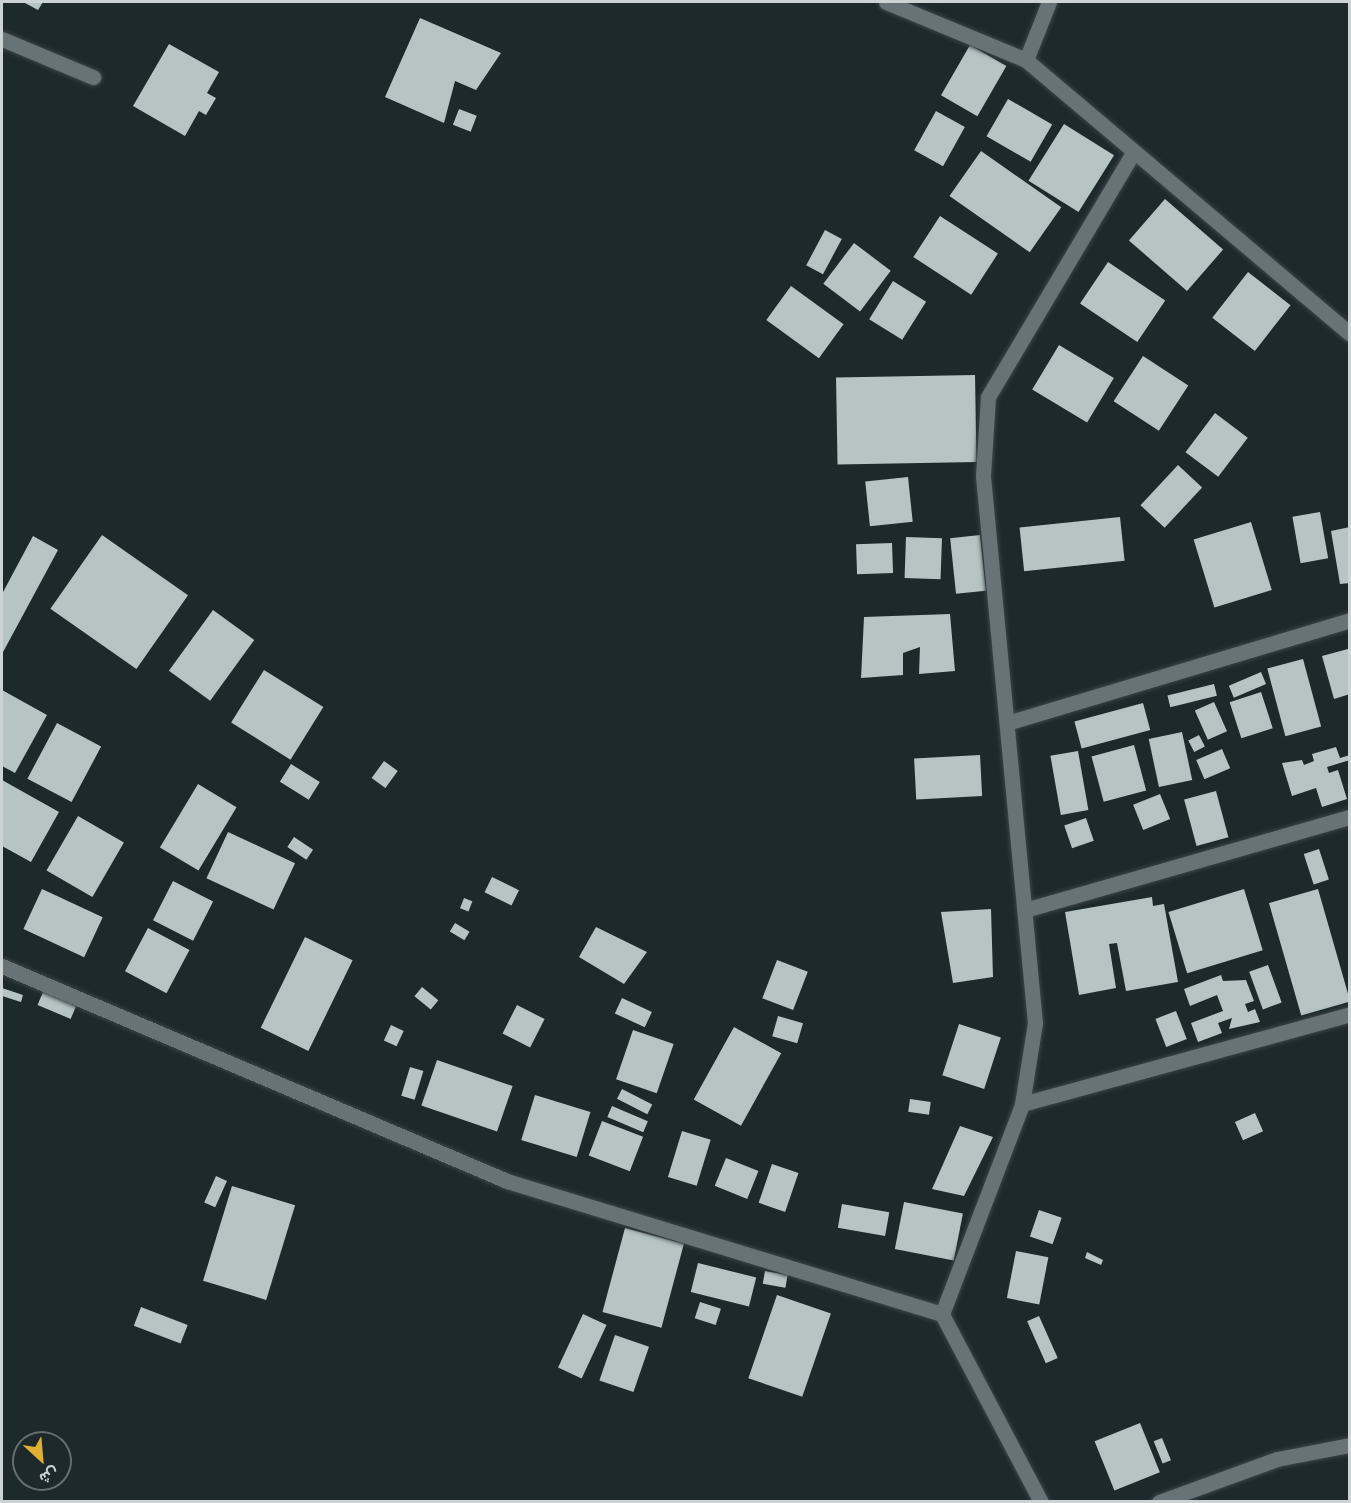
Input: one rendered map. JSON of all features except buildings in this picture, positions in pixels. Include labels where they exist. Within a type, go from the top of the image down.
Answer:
[{"type":"street","points":[[886,2],[1026,60],[1132,154],[1349,332]]},
{"type":"street","points":[[1026,60],[1049,2]]},
{"type":"street","points":[[2,39],[93,77]]},
{"type":"street","points":[[942,1314],[1022,1104],[1035,1023],[983,476],[988,397],[1132,154]]},
{"type":"street","points":[[1007,723],[1350,620]]},
{"type":"street","points":[[1025,910],[1350,817]]},
{"type":"street","points":[[2,966],[507,1181],[942,1314],[1041,1502]]},
{"type":"street","points":[[1022,1104],[1350,1014]]},
{"type":"street","points":[[1159,1502],[1277,1459],[1350,1445]]}]
